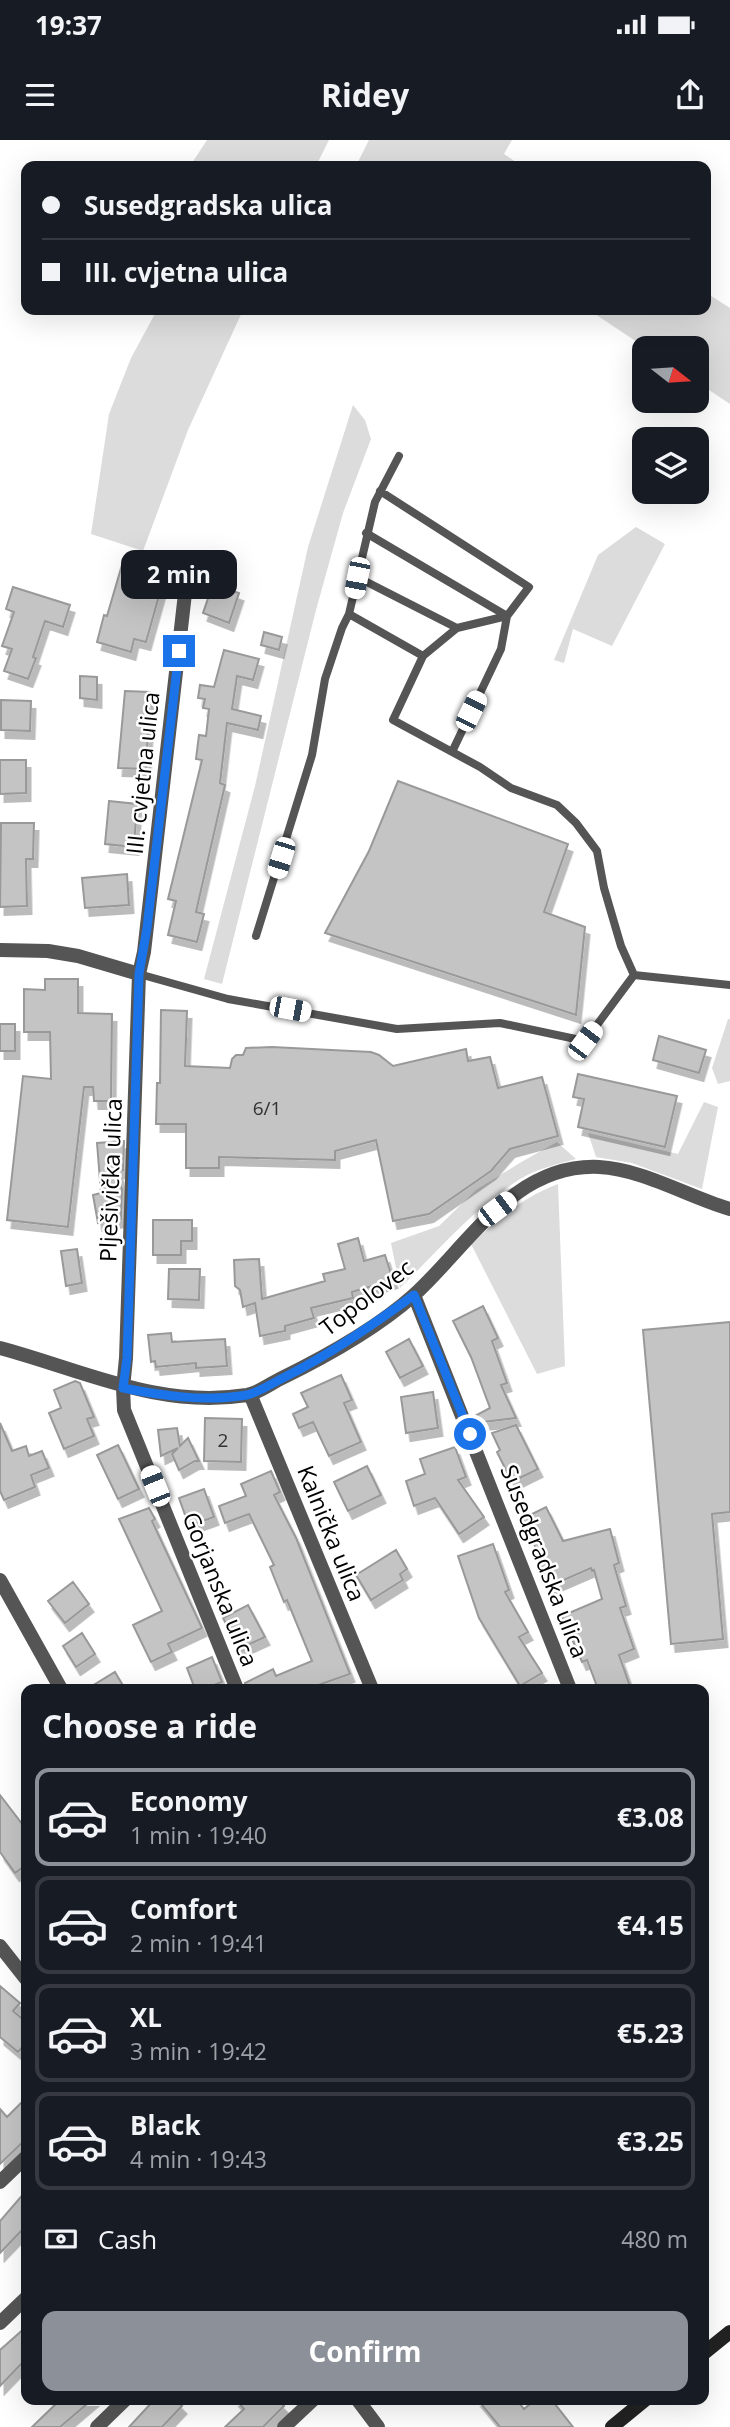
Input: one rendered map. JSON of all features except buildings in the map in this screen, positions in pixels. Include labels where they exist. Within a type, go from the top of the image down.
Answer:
[{"type":"main road","points":[[709,2349],[730,2332]]},
{"type":"main road","points":[[612,2427],[639,2405]]},
{"type":"street","name":"III. cvjetna ulica","points":[[139,974],[146,938],[187,576]]},
{"type":"street","points":[[0,950],[58,953],[139,974]]},
{"type":"street","name":"Plješivička ulica","points":[[123,1388],[127,1358],[139,974]]},
{"type":"street","name":"Topolovec","points":[[0,1348],[123,1388],[160,1395],[212,1398],[250,1394],[316,1361],[364,1332],[414,1295],[465,1239],[497,1209],[527,1186],[551,1175],[574,1169],[600,1167],[626,1172],[730,1209]]},
{"type":"street","name":"Susedgradska ulica","points":[[414,1295],[568,1684]]},
{"type":"street","name":"Gorjanska ulica","points":[[123,1388],[124,1410],[235,1684]]},
{"type":"street","name":"Kalnička ulica","points":[[250,1394],[370,1684]]},
{"type":"street","points":[[0,1580],[58,1684]]},
{"type":"street","points":[[0,1946],[21,1973]]},
{"type":"street","points":[[0,2182],[21,2162]]},
{"type":"street","points":[[0,2323],[21,2303]]},
{"type":"street","points":[[97,2427],[120,2405]]},
{"type":"street","points":[[284,2427],[308,2405]]},
{"type":"street","points":[[362,2405],[378,2427]]},
{"type":"lane","points":[[256,936],[313,755],[325,679],[349,614],[374,502],[399,456]]},
{"type":"lane","points":[[380,491],[530,587],[507,616],[501,649],[452,752]]},
{"type":"lane","points":[[366,533],[507,616]]},
{"type":"lane","points":[[357,578],[457,628]]},
{"type":"lane","points":[[349,614],[423,656]]},
{"type":"lane","points":[[507,616],[457,628],[423,656],[393,720],[511,788],[557,805],[576,823],[597,851],[604,888],[621,946],[634,975]]},
{"type":"lane","points":[[139,974],[228,999],[397,1029],[500,1023],[585,1041],[634,975]]},
{"type":"lane","points":[[634,975],[730,985]]},
{"type":"shaded area","points":[[207,140],[329,140],[318,161],[193,161]]},
{"type":"shaded area","points":[[369,140],[512,140],[504,154],[514,161],[358,161]]},
{"type":"shaded area","points":[[711,296],[730,308],[730,404],[709,390],[709,336],[632,336],[632,339],[596,315],[711,315]]},
{"type":"shaded area","points":[[154,315],[241,315],[188,430],[143,551],[91,534],[109,414],[131,358]]},
{"type":"shaded area","points":[[353,405],[365,420],[371,439],[343,513],[316,610],[222,984],[204,979],[255,786],[308,547]]},
{"type":"shaded area","points":[[636,527],[665,544],[612,646],[573,629],[564,663],[554,660],[598,555]]},
{"type":"shaded area","points":[[728,1019],[730,1081],[718,1084],[712,1068]]},
{"type":"shaded area","points":[[704,1102],[718,1107],[702,1189],[632,1163],[596,1157],[588,1133],[678,1154]]},
{"type":"shaded area","points":[[557,1142],[576,1159],[533,1172],[503,1190],[457,1230],[400,1288],[391,1243],[439,1226],[476,1190]]},
{"type":"shaded area","points":[[558,1184],[565,1366],[537,1374],[471,1244],[522,1202]]},
{"type":"route","points":[[179,651],[147,928],[139,974],[127,1358],[123,1388],[160,1395],[212,1398],[250,1394],[316,1361],[364,1332],[414,1295],[470,1434]]}]
